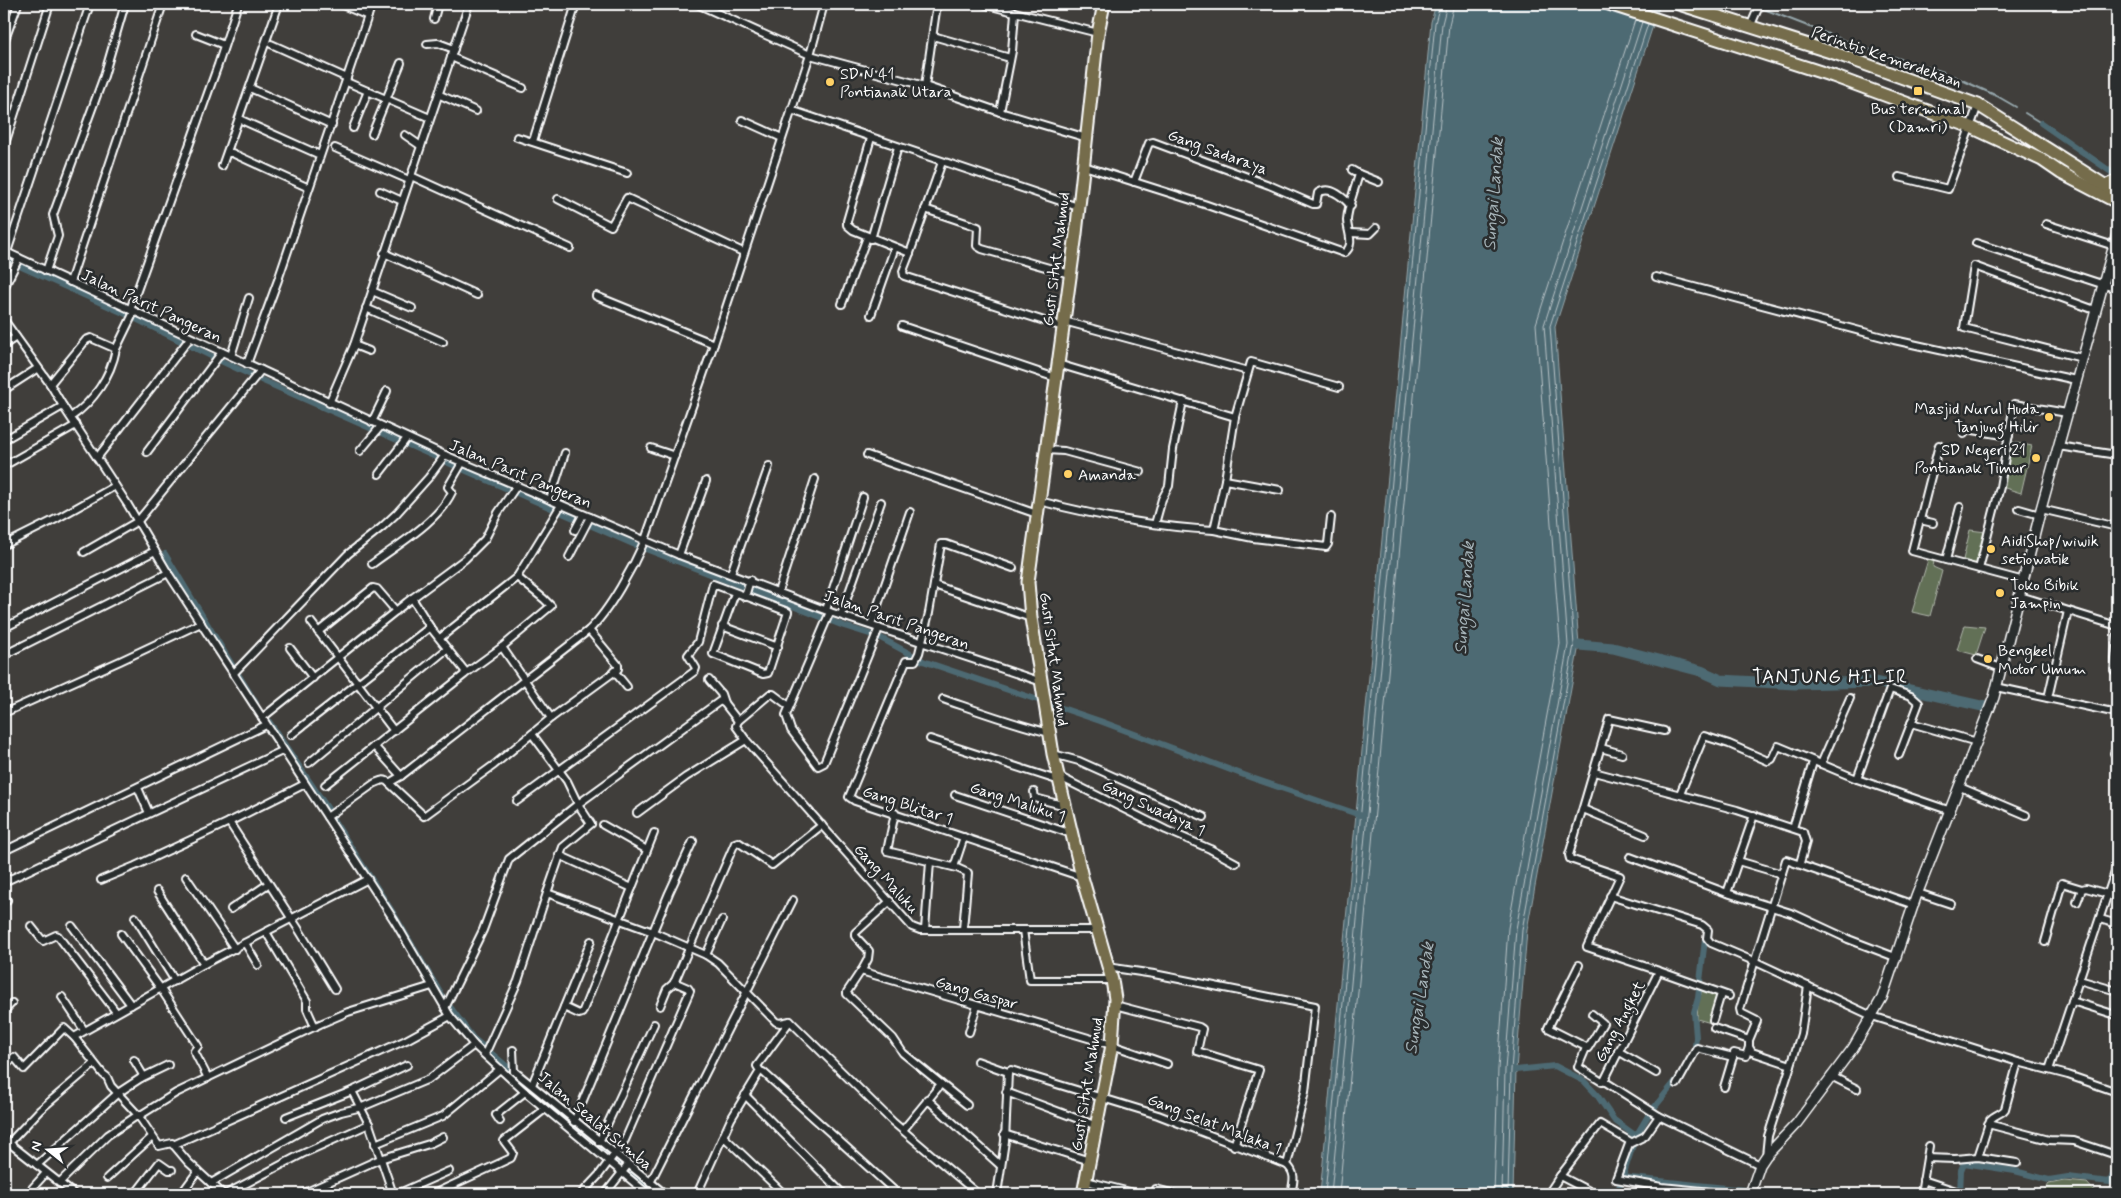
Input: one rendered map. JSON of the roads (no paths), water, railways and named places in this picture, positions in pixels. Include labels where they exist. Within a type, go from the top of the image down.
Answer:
[{"type":"highway","name":"Gusti Situt Mahmud","points":[[1084,1194],[1112,1045],[1115,1005],[1112,980],[1082,877],[1053,754],[1031,618],[1028,582],[1088,138],[1098,33],[1104,4]]},
{"type":"highway","points":[[1609,4],[1833,76],[1970,127],[2042,160],[2061,173],[2117,202]]},
{"type":"highway","name":"Perintis Kemerdekaan","points":[[1680,4],[1837,54],[1978,105],[2117,193]]},
{"type":"main road","points":[[2104,186],[2117,180]]},
{"type":"street","points":[[4,42],[18,4]]},
{"type":"street","points":[[4,147],[50,4]]},
{"type":"street","points":[[5,251],[90,4]]},
{"type":"street","points":[[46,270],[58,236],[53,215],[104,76],[125,4]]},
{"type":"street","points":[[70,282],[163,4]]},
{"type":"street","points":[[71,417],[83,408],[101,384],[114,360],[116,348],[132,314],[238,4]]},
{"type":"street","points":[[222,166],[279,4]]},
{"type":"street","points":[[340,4],[368,16]]},
{"type":"street","points":[[247,364],[348,80],[372,4]]},
{"type":"street","points":[[434,19],[438,4]]},
{"type":"street","points":[[330,403],[354,345],[430,118],[440,95],[469,4]]},
{"type":"street","points":[[533,141],[576,4]]},
{"type":"street","points":[[697,4],[715,7],[810,55],[925,86],[1000,112],[1088,138]]},
{"type":"street","points":[[389,783],[401,776],[589,630],[605,611],[640,552],[714,344],[810,55],[824,4]]},
{"type":"street","points":[[925,86],[937,4]]},
{"type":"street","points":[[983,4],[1015,13],[1029,14],[1098,33]]},
{"type":"street","points":[[1745,26],[1760,4]]},
{"type":"street","points":[[1000,112],[1010,58],[1015,13]]},
{"type":"street","points":[[196,34],[224,45]]},
{"type":"street","points":[[933,36],[1010,58]]},
{"type":"street","points":[[428,44],[438,43],[454,49]]},
{"type":"street","points":[[271,44],[368,91],[430,118]]},
{"type":"street","points":[[452,57],[522,88]]},
{"type":"street","points":[[372,134],[401,63]]},
{"type":"street","points":[[250,88],[332,125]]},
{"type":"street","points":[[353,128],[368,91]]},
{"type":"street","points":[[440,95],[476,111]]},
{"type":"street","points":[[1899,177],[1948,189],[1978,105]]},
{"type":"street","points":[[791,110],[1078,207]]},
{"type":"street","points":[[239,120],[320,155]]},
{"type":"street","points":[[742,120],[782,138]]},
{"type":"street","points":[[405,135],[421,146]]},
{"type":"street","points":[[517,137],[627,173]]},
{"type":"street","points":[[871,138],[847,225],[869,238],[910,252]]},
{"type":"street","name":"Gang Sadaraya","points":[[1134,182],[1149,143],[1153,142],[1288,192],[1315,205],[1320,191],[1331,191],[1339,194],[1351,206]]},
{"type":"street","points":[[842,304],[869,238],[898,147]]},
{"type":"street","points":[[335,148],[410,178],[570,248]]},
{"type":"street","points":[[227,153],[232,153],[309,188]]},
{"type":"street","points":[[942,162],[903,271],[904,276],[1063,324],[1248,371]]},
{"type":"street","points":[[1084,166],[1204,204],[1344,253],[1349,247],[1351,234],[1347,219],[1359,174]]},
{"type":"street","points":[[1352,170],[1379,182]]},
{"type":"street","points":[[380,191],[402,201]]},
{"type":"street","points":[[558,199],[611,226],[627,198],[744,252]]},
{"type":"street","points":[[925,209],[978,227],[977,246],[982,249],[1070,274]]},
{"type":"street","points":[[2046,224],[2114,246]]},
{"type":"street","points":[[1351,234],[1370,234],[1376,228]]},
{"type":"street","points":[[1751,1192],[1760,1165],[1766,1156],[1797,1123],[1853,1048],[1882,998],[1918,893],[1951,811],[1996,687],[2058,446],[2117,234]]},
{"type":"street","points":[[1976,242],[2117,289]]},
{"type":"street","points":[[871,315],[895,248]]},
{"type":"street","name":"Jalan Parit Pangeran","points":[[5,251],[188,341],[231,356],[372,422],[380,428],[462,462],[513,489],[550,500],[579,522],[590,518],[645,542],[731,573],[749,582],[828,612],[871,625],[878,630],[922,642],[1043,686]]},
{"type":"street","points":[[384,253],[477,294]]},
{"type":"street","points":[[4,288],[20,258]]},
{"type":"street","points":[[2082,358],[1964,328],[1974,266],[2095,310]]},
{"type":"street","points":[[1656,277],[1894,340],[2076,380]]},
{"type":"street","points":[[372,291],[412,308]]},
{"type":"street","points":[[596,296],[714,344]]},
{"type":"street","points":[[231,356],[249,298]]},
{"type":"street","points":[[366,308],[443,342]]},
{"type":"street","name":"Jalan Sealat Sumba","points":[[4,320],[50,384],[138,521],[200,623],[394,920],[450,1016],[474,1044],[500,1069],[532,1085],[599,1142],[611,1158],[665,1194]]},
{"type":"street","points":[[902,326],[1056,378]]},
{"type":"street","points":[[4,345],[16,337]]},
{"type":"street","points":[[50,384],[86,340],[91,338],[116,348]]},
{"type":"street","points":[[97,458],[188,341]]},
{"type":"street","points":[[354,345],[369,351]]},
{"type":"street","points":[[147,452],[222,352]]},
{"type":"street","points":[[1214,530],[1226,480],[1236,418],[1248,371],[1248,361],[1339,387]]},
{"type":"street","points":[[1058,364],[1236,418]]},
{"type":"street","points":[[4,390],[38,368]]},
{"type":"street","points":[[84,552],[138,521],[261,370]]},
{"type":"street","points":[[372,422],[387,391]]},
{"type":"street","points":[[1155,524],[1162,499],[1170,486],[1173,449],[1183,402]]},
{"type":"street","points":[[1979,569],[2000,486],[2014,404],[2067,413]]},
{"type":"street","points":[[4,440],[63,406]]},
{"type":"street","points":[[4,466],[76,426]]},
{"type":"street","points":[[360,451],[380,428]]},
{"type":"street","points":[[1964,434],[1967,430],[2009,436]]},
{"type":"street","points":[[379,474],[407,438]]},
{"type":"street","points":[[1939,445],[1912,551],[2024,581]]},
{"type":"street","points":[[2058,446],[2117,455]]},
{"type":"street","points":[[651,448],[675,456]]},
{"type":"street","points":[[1046,450],[1064,451],[1141,472]]},
{"type":"street","points":[[550,500],[565,453]]},
{"type":"street","points":[[233,674],[348,554],[396,514],[429,477],[445,455]]},
{"type":"street","points":[[867,455],[1037,514]]},
{"type":"street","points":[[372,564],[431,520],[448,500],[452,492],[448,487],[462,462]]},
{"type":"street","points":[[731,573],[769,466]]},
{"type":"street","points":[[778,592],[815,479]]},
{"type":"street","points":[[1226,480],[1280,490]]},
{"type":"street","points":[[679,555],[706,481]]},
{"type":"street","points":[[4,545],[58,518],[115,486]]},
{"type":"street","points":[[262,718],[412,598],[465,559],[485,539],[513,489]]},
{"type":"street","points":[[864,497],[828,612],[827,622],[786,716],[791,730],[810,758],[818,766],[824,763],[878,630]]},
{"type":"street","points":[[1039,501],[1084,513],[1326,547],[1331,517]]},
{"type":"street","points":[[841,616],[881,502]]},
{"type":"street","points":[[440,638],[516,578],[560,506]]},
{"type":"street","points":[[1946,560],[1960,507]]},
{"type":"street","points":[[2019,510],[2041,512],[2117,527]]},
{"type":"street","points":[[871,625],[910,512]]},
{"type":"street","points":[[569,557],[590,518]]},
{"type":"street","points":[[1920,520],[1933,523]]},
{"type":"street","points":[[922,642],[930,613],[939,549],[942,543],[1013,568]]},
{"type":"street","points":[[4,628],[155,551]]},
{"type":"street","points":[[4,654],[168,573]]},
{"type":"street","points":[[325,785],[502,647],[551,606],[516,578]]},
{"type":"street","points":[[745,595],[749,582]]},
{"type":"street","points":[[517,801],[695,671],[696,668],[688,655],[698,642],[712,586],[715,584],[735,593],[787,610],[788,613],[778,647],[766,674],[716,656],[712,651],[735,593]]},
{"type":"street","points":[[934,585],[1031,618]]},
{"type":"street","points":[[318,632],[373,588],[377,589],[396,612]]},
{"type":"street","points":[[2020,596],[2117,626]]},
{"type":"street","points":[[412,598],[430,627],[465,674]]},
{"type":"street","points":[[2048,698],[2068,611]]},
{"type":"street","points":[[310,622],[394,731]]},
{"type":"street","points":[[4,713],[200,623]]},
{"type":"street","points":[[722,626],[778,647]]},
{"type":"street","points":[[291,735],[430,627]]},
{"type":"street","points":[[327,817],[381,780],[386,780],[424,816],[494,766],[551,718],[618,669],[618,665],[589,630]]},
{"type":"street","points":[[2114,670],[2117,636]]},
{"type":"street","name":"Gang Blitar 1","points":[[922,642],[917,656],[906,661],[849,798],[1082,877]]},
{"type":"street","points":[[502,647],[551,718]]},
{"type":"street","points":[[290,648],[314,678]]},
{"type":"street","points":[[309,763],[447,649]]},
{"type":"street","points":[[1977,659],[2001,668]]},
{"type":"street","points":[[614,671],[627,687]]},
{"type":"street","points":[[709,680],[722,694],[724,703],[738,721],[770,694],[773,694],[789,706]]},
{"type":"street","points":[[1996,687],[2117,713]]},
{"type":"street","points":[[1857,778],[1890,689],[1911,696],[1919,703],[1899,756]]},
{"type":"street","points":[[1821,764],[1850,698]]},
{"type":"street","points":[[943,699],[979,710],[1005,722],[1050,733]]},
{"type":"street","points":[[445,1008],[483,930],[507,862],[578,804],[702,713],[720,701],[724,703]]},
{"type":"street","name":"Gang Angket","points":[[1664,731],[1609,719],[1569,857],[1570,859],[1620,876],[1586,947],[1659,971],[1604,1080],[1657,1114],[1760,1165]]},
{"type":"street","name":"Gang Maluku","points":[[738,721],[736,726],[746,740],[916,930],[963,929],[1062,932],[1096,930]]},
{"type":"street","points":[[1911,723],[1977,742]]},
{"type":"street","points":[[4,851],[266,725]]},
{"type":"street","points":[[485,1054],[518,981],[560,855],[566,844],[591,824],[559,769],[532,734]]},
{"type":"street","points":[[1680,794],[1704,736],[1768,760],[1772,759],[1778,746],[1813,762],[1951,811]]},
{"type":"street","points":[[637,813],[686,777],[746,740]]},
{"type":"street","name":"Gang Swadaya 1","points":[[930,740],[1060,779],[1236,863]]},
{"type":"street","points":[[374,746],[401,776]]},
{"type":"street","points":[[1601,748],[1622,754]]},
{"type":"street","points":[[4,882],[282,750]]},
{"type":"street","points":[[1053,754],[1079,761],[1204,817]]},
{"type":"street","points":[[1793,828],[1813,762]]},
{"type":"street","points":[[1594,772],[1754,815],[1803,832],[1806,836],[1800,863]]},
{"type":"street","points":[[100,880],[230,822],[305,784]]},
{"type":"street","points":[[1960,787],[2026,815]]},
{"type":"street","points":[[138,788],[149,813]]},
{"type":"street","points":[[1034,792],[1036,798],[1066,806]]},
{"type":"street","name":"Gang Maluku 1","points":[[955,795],[1072,834]]},
{"type":"street","points":[[1583,809],[1645,835]]},
{"type":"street","points":[[895,813],[887,851],[954,867],[968,873],[963,929]]},
{"type":"street","points":[[1727,893],[1754,815]]},
{"type":"street","points":[[230,822],[334,989]]},
{"type":"street","points":[[603,825],[647,850]]},
{"type":"street","points":[[660,1006],[667,989],[674,982],[690,948],[735,842],[738,842],[772,865],[822,825]]},
{"type":"street","points":[[564,1007],[580,1014],[582,1013],[654,833]]},
{"type":"street","points":[[954,867],[964,837]]},
{"type":"street","points":[[564,1124],[572,1120],[693,841]]},
{"type":"street","points":[[560,855],[632,888]]},
{"type":"street","points":[[1630,857],[1727,893],[1794,914],[1848,939],[1895,957]]},
{"type":"street","points":[[1724,1087],[1734,1054],[1746,1056],[1757,1021],[1740,1012],[1740,1009],[1786,860],[1800,863],[1914,905]]},
{"type":"street","points":[[1738,861],[1782,874]]},
{"type":"street","points":[[925,930],[930,862]]},
{"type":"street","points":[[2048,1070],[2116,874],[2117,866]]},
{"type":"street","points":[[186,877],[235,949]]},
{"type":"street","points":[[74,1037],[204,964],[368,880]]},
{"type":"street","points":[[2045,942],[2062,883],[2082,890],[2086,888],[2108,894]]},
{"type":"street","points":[[231,909],[268,884]]},
{"type":"street","points":[[2077,902],[2082,890]]},
{"type":"street","points":[[157,891],[204,964]]},
{"type":"street","points":[[546,893],[653,932],[706,955],[718,963],[776,1022],[780,1023],[790,1020]]},
{"type":"street","points":[[1918,893],[1951,904]]},
{"type":"street","points":[[4,896],[7,900],[4,904]]},
{"type":"street","points":[[1610,896],[1702,925],[1708,930],[1707,938],[1711,943],[1872,1016],[2117,1092]]},
{"type":"street","points":[[650,1183],[793,900]]},
{"type":"street","points":[[890,901],[855,932],[855,936],[869,951],[862,970],[847,994],[893,1038],[903,1052],[966,1105]]},
{"type":"street","points":[[135,917],[175,981]]},
{"type":"street","points":[[2100,919],[2117,924]]},
{"type":"street","points":[[706,955],[722,920]]},
{"type":"street","points":[[31,926],[43,941],[56,935],[58,936],[116,1012]]},
{"type":"street","points":[[72,926],[131,1004]]},
{"type":"street","points":[[1023,930],[1030,980],[1112,980]]},
{"type":"street","points":[[266,932],[307,1001],[307,1009],[315,1027]]},
{"type":"street","points":[[121,934],[161,988],[198,1046],[194,1051],[208,1078]]},
{"type":"street","points":[[532,1085],[591,941]]},
{"type":"street","points":[[245,943],[258,965]]},
{"type":"street","points":[[1579,965],[1548,1028],[1586,1048]]},
{"type":"street","points":[[1108,967],[1154,974],[1315,1006],[1305,1092],[1287,1166]]},
{"type":"street","name":"Gang Gaspar","points":[[862,970],[893,982],[1112,1045],[1167,1064]]},
{"type":"street","points":[[1659,971],[1729,996]]},
{"type":"street","points":[[2079,980],[2117,992]]},
{"type":"street","points":[[581,1194],[625,1140],[690,991],[688,988],[674,982]]},
{"type":"street","points":[[59,1183],[108,1135],[176,1093],[348,1012],[432,986]]},
{"type":"street","points":[[1766,1156],[1768,1136],[1801,1034],[1808,986]]},
{"type":"street","points":[[1713,1020],[1721,994]]},
{"type":"street","points":[[62,997],[84,1030]]},
{"type":"street","points":[[2072,1001],[2116,1015]]},
{"type":"street","points":[[4,1011],[12,1003]]},
{"type":"street","points":[[1115,1005],[1199,1027],[1202,1029],[1197,1051],[1259,1070],[1234,1146]]},
{"type":"street","points":[[969,1032],[977,1006]]},
{"type":"street","points":[[1592,1014],[1603,1023],[1589,1048],[1586,1048],[1578,1067],[1602,1082],[1604,1080]]},
{"type":"street","points":[[4,1067],[14,1057],[24,1069],[64,1028],[74,1037],[94,1064],[107,1077],[108,1082],[138,1116],[160,1147],[170,1142],[173,1144],[406,1040],[450,1016]]},
{"type":"street","points":[[790,1020],[757,1066],[760,1071],[898,1194]]},
{"type":"street","points":[[790,1020],[903,1130],[978,1194]]},
{"type":"street","points":[[599,1142],[654,1024]]},
{"type":"street","points":[[1714,1028],[1749,1044],[1754,1053],[1791,1065]]},
{"type":"street","points":[[211,1183],[322,1119],[362,1107],[429,1079],[474,1044]]},
{"type":"street","points":[[1677,1084],[1698,1048],[1733,1058]]},
{"type":"street","points":[[513,1050],[509,1073],[525,1092],[564,1124],[625,1169],[648,1194]]},
{"type":"street","points":[[1618,1051],[1656,1073]]},
{"type":"street","points":[[134,1060],[143,1075],[141,1078]]},
{"type":"street","name":"Gang Selat Malaka 1","points":[[977,1061],[1008,1072],[1013,1070],[1102,1097],[1181,1123],[1287,1166],[1293,1172],[1294,1177],[1291,1194]]},
{"type":"street","points":[[1978,1157],[1988,1124],[1994,1115],[2004,1110],[2018,1062]]},
{"type":"street","points":[[74,1194],[6,1141],[94,1064]]},
{"type":"street","points":[[37,1165],[118,1093],[141,1078],[168,1065]]},
{"type":"street","points":[[286,1117],[407,1065]]},
{"type":"street","points":[[375,1144],[443,1116],[500,1069]]},
{"type":"street","points":[[697,1194],[744,1095],[760,1071]]},
{"type":"street","points":[[998,1194],[1008,1072]]},
{"type":"street","points":[[1831,1076],[1857,1089]]},
{"type":"street","points":[[903,1130],[941,1084]]},
{"type":"street","points":[[352,1090],[369,1124],[393,1194]]},
{"type":"street","points":[[500,1121],[496,1115],[525,1092]]},
{"type":"street","points":[[1006,1092],[1097,1126]]},
{"type":"street","points":[[744,1095],[843,1194]]},
{"type":"street","points":[[927,1099],[1001,1166]]},
{"type":"street","points":[[433,1194],[511,1158],[513,1152],[504,1141],[545,1109]]},
{"type":"street","points":[[1657,1114],[1645,1136],[1633,1141],[1616,1177],[1620,1180],[1732,1194]]},
{"type":"street","points":[[173,1144],[198,1171],[224,1194],[302,1154],[369,1124]]},
{"type":"street","points":[[1548,1194],[1600,1124],[1633,1141]]},
{"type":"street","points":[[1988,1124],[2050,1140],[2074,1141],[2116,1156],[2117,1154]]},
{"type":"street","points":[[1004,1134],[1090,1161]]},
{"type":"street","points":[[302,1194],[380,1159],[429,1144],[443,1136]]},
{"type":"street","points":[[723,1136],[782,1194]]},
{"type":"street","points":[[107,1178],[152,1137]]},
{"type":"street","points":[[1922,1191],[1929,1146]]},
{"type":"street","points":[[1927,1158],[1955,1159],[1978,1157],[2017,1163]]},
{"type":"street","points":[[135,1194],[159,1162],[169,1170],[172,1170]]},
{"type":"street","points":[[605,1194],[625,1169]]},
{"type":"street","points":[[181,1194],[198,1171]]},
{"type":"street","points":[[397,1194],[449,1171]]},
{"type":"street","points":[[27,1194],[46,1173]]},
{"type":"street","points":[[1560,1176],[1595,1194]]},
{"type":"street","points":[[1923,1180],[1962,1193]]},
{"type":"street","points":[[1086,1181],[1138,1194]]},
{"type":"street","points":[[1155,1194],[1156,1189],[1175,1194]]},
{"type":"water","name":"Sungai Landak","points":[[1436,4],[1660,4],[1555,327],[1579,645],[1527,930],[1516,1070],[1513,1194],[1320,1194],[1431,22]]},
{"type":"waterway","points":[[1750,4],[1754,5]]},
{"type":"waterway","points":[[1764,9],[1864,48],[1944,72]]},
{"type":"waterway","points":[[1953,76],[2016,107]]},
{"type":"waterway","points":[[2025,113],[2041,123]]},
{"type":"waterway","points":[[2041,123],[2117,176]]},
{"type":"waterway","points":[[4,259],[128,315],[215,358]]},
{"type":"waterway","points":[[221,361],[253,376]]},
{"type":"waterway","points":[[261,380],[438,458]]},
{"type":"waterway","points":[[444,461],[633,544],[844,626],[879,637],[923,661],[1100,721],[1252,778],[1363,816]]},
{"type":"waterway","points":[[165,554],[234,668]]},
{"type":"waterway","points":[[1579,645],[1613,648],[1701,671],[1721,680],[1795,684],[1875,682],[1986,707]]},
{"type":"waterway","points":[[238,674],[256,703]]},
{"type":"waterway","points":[[268,720],[328,809]]},
{"type":"waterway","points":[[333,819],[392,911],[444,999]]},
{"type":"waterway","points":[[1694,1054],[1696,1037],[1694,1012],[1698,998],[1705,939]]},
{"type":"waterway","points":[[451,1008],[473,1038],[516,1074]]},
{"type":"waterway","points":[[1516,1070],[1555,1066],[1584,1081],[1597,1095],[1614,1120],[1636,1136]]},
{"type":"waterway","points":[[1617,1194],[1636,1136],[1649,1114],[1679,1077]]},
{"type":"waterway","points":[[552,1106],[653,1194]]},
{"type":"waterway","points":[[1960,1194],[1961,1170],[1964,1163],[2015,1171],[2049,1180],[2068,1177],[2110,1182],[2117,1164]]},
{"type":"waterway","points":[[1622,1177],[1782,1194]]},
{"type":"waterway","points":[[1806,1194],[1867,1194]]},
{"type":"waterway","points":[[1902,1194],[1926,1194]]},
{"type":"place","name":"SD N 41 Pontianak Utara","points":[[830,82]]},
{"type":"place","name":"Bus terminal (Damri)","points":[[1918,91]]},
{"type":"place","name":"Masjid Nurul Huda Tanjung Hilir","points":[[2049,417]]},
{"type":"place","name":"SD Negeri 21 Pontianak Timur","points":[[2036,458]]},
{"type":"place","name":"Amanda","points":[[1068,474]]},
{"type":"place","name":"AidiShop/wiwik setiowatik","points":[[1991,549]]},
{"type":"place","name":"Toko Bibik Jampin","points":[[2000,593]]},
{"type":"place","name":"Bengkel Motor Umum","points":[[1988,659]]},
{"type":"district","name":"TANJUNG HILIR","points":[[1830,676]]}]
